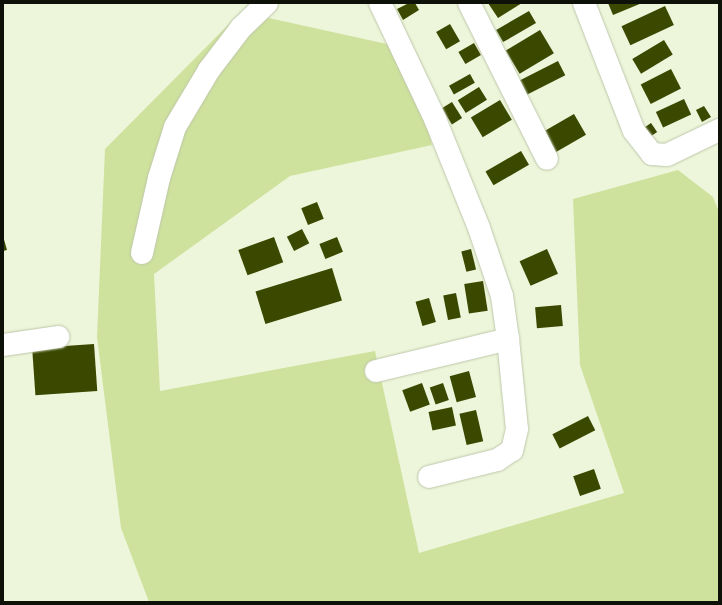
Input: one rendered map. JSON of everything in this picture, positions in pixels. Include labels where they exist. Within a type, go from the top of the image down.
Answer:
[{"type":"street","points":[[142,253],[159,178],[175,127],[209,70],[241,28],[268,3]]},
{"type":"street","points":[[380,3],[435,119],[479,228],[502,296],[508,339],[517,429],[512,450],[497,460],[429,477]]},
{"type":"street","points":[[468,3],[547,159]]},
{"type":"street","points":[[584,3],[634,131],[652,154],[667,155],[719,130]]},
{"type":"street","points":[[3,345],[58,337]]},
{"type":"street","points":[[376,371],[508,339]]},
{"type":"green space","points":[[241,12],[405,48],[432,145],[290,176],[154,274],[160,391],[375,351],[419,553],[624,493],[580,365],[573,199],[678,170],[713,197],[719,212],[719,602],[149,602],[121,528],[97,337],[105,149]]},
{"type":"building","points":[[409,3],[415,3],[419,10],[403,20],[397,9]]},
{"type":"building","points":[[488,3],[522,3],[498,18]]},
{"type":"building","points":[[608,3],[642,3],[613,15]]},
{"type":"building","points":[[665,6],[674,25],[630,45],[621,26]]},
{"type":"building","points":[[529,11],[536,23],[503,42],[496,30]]},
{"type":"building","points":[[450,24],[460,41],[446,49],[436,32]]},
{"type":"building","points":[[540,30],[554,53],[520,74],[506,51]]},
{"type":"building","points":[[664,40],[673,55],[641,74],[632,59]]},
{"type":"building","points":[[474,43],[481,55],[465,64],[458,52]]},
{"type":"building","points":[[558,61],[565,75],[523,97],[516,82]]},
{"type":"building","points":[[671,69],[681,89],[651,104],[641,84]]},
{"type":"building","points":[[470,74],[475,83],[454,94],[449,86]]},
{"type":"building","points":[[479,87],[487,100],[466,113],[458,100]]},
{"type":"building","points":[[684,99],[691,114],[663,128],[656,112]]},
{"type":"building","points":[[500,100],[512,120],[483,137],[471,118]]},
{"type":"building","points":[[452,102],[462,118],[452,124],[442,108]]},
{"type":"building","points":[[704,106],[711,117],[702,122],[696,110]]},
{"type":"building","points":[[574,114],[586,135],[554,153],[542,133]]},
{"type":"building","points":[[651,123],[657,132],[648,138],[642,129]]},
{"type":"building","points":[[521,151],[529,165],[493,185],[485,172]]},
{"type":"building","points":[[317,202],[324,219],[308,225],[301,208]]},
{"type":"building","points":[[302,229],[309,243],[294,251],[287,237]]},
{"type":"building","points":[[3,236],[7,250],[3,251]]},
{"type":"building","points":[[274,237],[283,262],[248,275],[238,250]]},
{"type":"building","points":[[337,237],[343,252],[325,259],[319,244]]},
{"type":"building","points":[[471,249],[476,269],[466,272],[461,251]]},
{"type":"building","points":[[547,249],[558,274],[531,286],[520,261]]},
{"type":"building","points":[[332,268],[342,301],[265,324],[255,291]]},
{"type":"building","points":[[483,281],[488,311],[469,314],[464,284]]},
{"type":"building","points":[[456,293],[461,318],[448,320],[443,295]]},
{"type":"building","points":[[429,298],[436,322],[422,326],[416,302]]},
{"type":"building","points":[[561,305],[563,326],[537,328],[535,307]]},
{"type":"building","points":[[94,344],[97,391],[35,395],[32,348]]},
{"type":"building","points":[[469,371],[476,397],[457,402],[450,376]]},
{"type":"building","points":[[422,383],[430,405],[410,412],[402,390]]},
{"type":"building","points":[[443,383],[449,400],[436,405],[430,388]]},
{"type":"building","points":[[452,407],[456,426],[432,431],[429,412]]},
{"type":"building","points":[[476,410],[483,441],[467,445],[459,414]]},
{"type":"building","points":[[588,416],[595,430],[560,448],[552,434]]},
{"type":"building","points":[[594,469],[601,489],[580,496],[573,476]]}]
